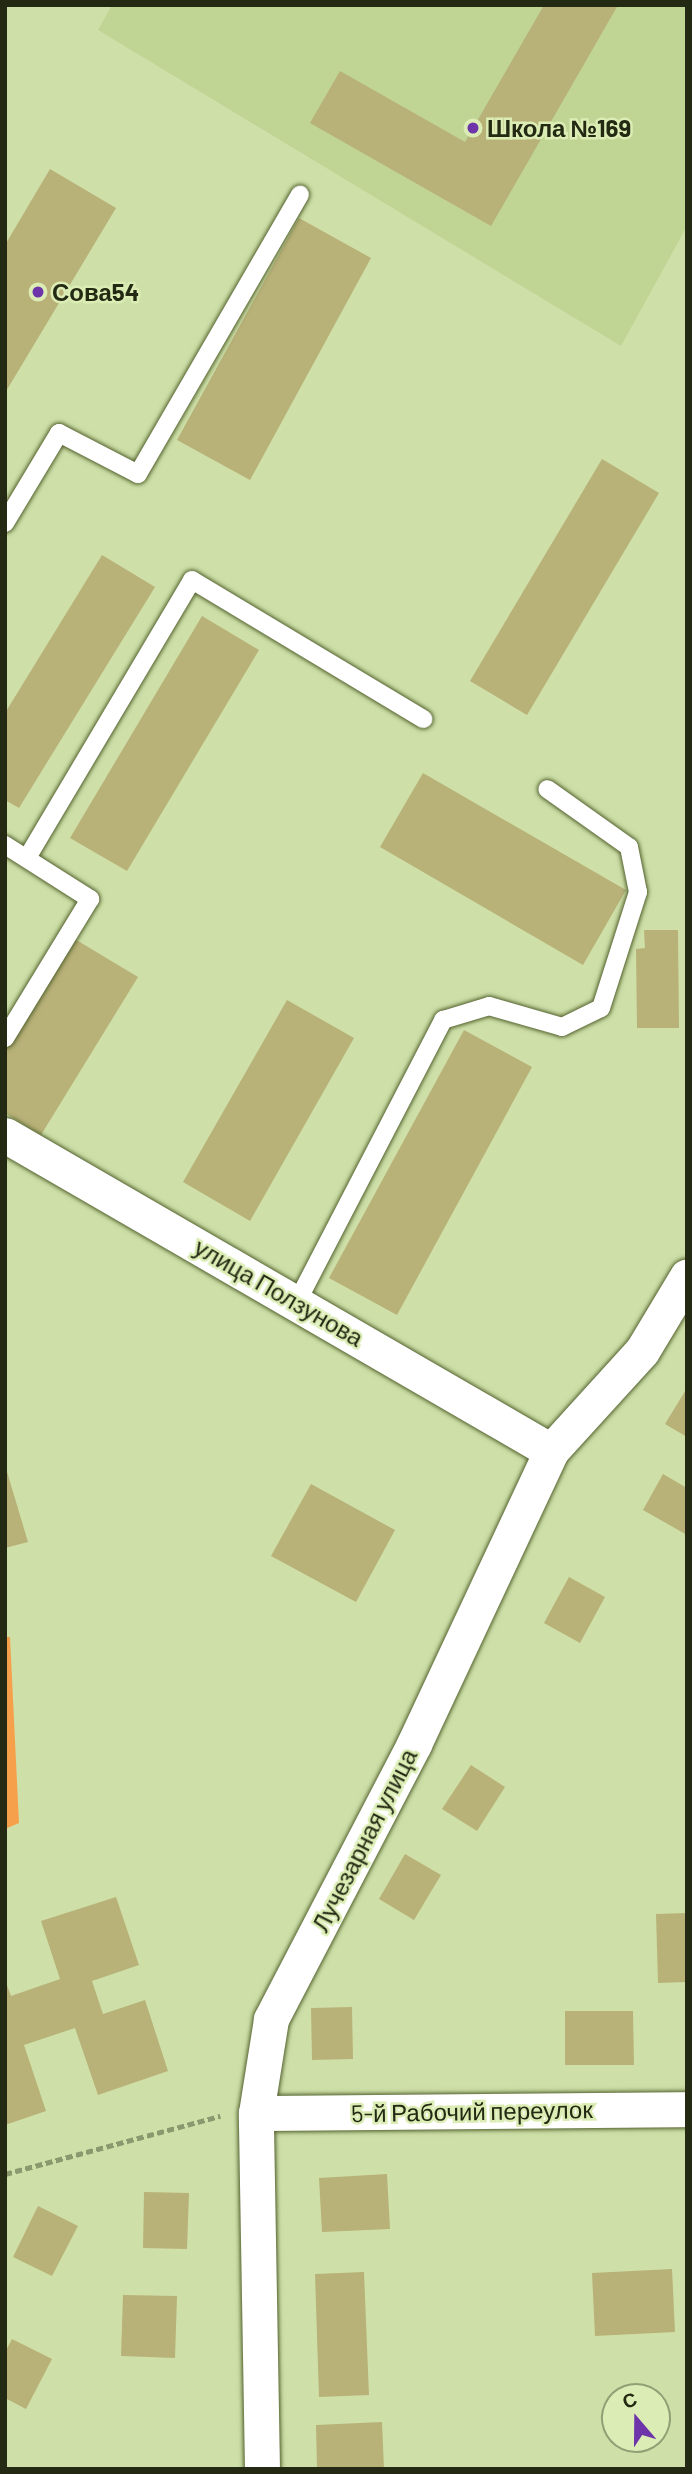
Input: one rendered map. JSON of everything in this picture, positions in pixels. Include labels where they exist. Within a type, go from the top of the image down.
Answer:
[{"type":"street","name":"улица Ползунова","points":[[5,1135],[551,1451]]},
{"type":"street","name":"Лучезарная улица","points":[[262,2469],[257,2113],[271,2019],[414,1744],[551,1451],[642,1351],[687,1276]]},
{"type":"street","name":"5-й Рабочий переулок","points":[[257,2113],[687,2109]]},
{"type":"lane","points":[[5,523],[60,433],[138,474],[300,195]]},
{"type":"lane","points":[[27,858],[192,580],[424,719]]},
{"type":"lane","points":[[297,1302],[443,1020],[489,1006],[562,1027],[601,1008],[638,892],[629,847],[547,789]]},
{"type":"lane","points":[[5,845],[90,899],[5,1038]]},
{"type":"path","points":[[5,2174],[203,2117]]},
{"type":"shaded area","name":"Школа №169","points":[[112,5],[687,5],[687,226],[621,346],[98,30]]},
{"type":"shaded area","points":[[5,1637],[10,1637],[19,1823],[5,1829]]},
{"type":"building","points":[[544,5],[618,5],[491,226],[310,123],[340,71],[465,142]]},
{"type":"building","points":[[50,169],[116,208],[5,393],[5,245]]},
{"type":"building","points":[[299,218],[371,258],[250,480],[177,440]]},
{"type":"building","points":[[602,459],[659,493],[527,715],[470,681]]},
{"type":"building","points":[[102,555],[155,587],[19,808],[5,800],[5,713]]},
{"type":"building","points":[[202,616],[259,650],[127,871],[70,838]]},
{"type":"building","points":[[423,773],[626,890],[583,965],[380,847]]},
{"type":"building","points":[[644,930],[678,930],[679,1028],[637,1028],[636,949],[645,948]]},
{"type":"building","points":[[73,938],[138,977],[41,1135],[5,1113],[5,1047]]},
{"type":"building","points":[[287,1000],[354,1038],[250,1221],[183,1182]]},
{"type":"building","points":[[464,1030],[532,1067],[397,1315],[329,1278]]},
{"type":"building","points":[[687,1388],[687,1437],[665,1424]]},
{"type":"building","points":[[5,1465],[28,1542],[5,1548]]},
{"type":"building","points":[[663,1474],[687,1488],[687,1535],[643,1510]]},
{"type":"building","points":[[311,1484],[395,1530],[356,1602],[271,1556]]},
{"type":"building","points":[[569,1577],[605,1597],[580,1643],[544,1623]]},
{"type":"building","points":[[471,1765],[505,1787],[477,1831],[442,1809]]},
{"type":"building","points":[[405,1854],[441,1875],[414,1920],[379,1899]]},
{"type":"building","points":[[116,1897],[139,1965],[92,1981],[103,2014],[145,2000],[168,2071],[98,2095],[75,2028],[24,2045],[46,2111],[5,2125],[5,1980],[11,1996],[60,1979],[41,1921]]},
{"type":"building","points":[[687,1913],[687,1982],[658,1983],[656,1914]]},
{"type":"building","points":[[352,2007],[353,2059],[312,2060],[311,2008]]},
{"type":"building","points":[[565,2011],[633,2011],[634,2065],[565,2065]]},
{"type":"building","points":[[387,2174],[390,2229],[322,2232],[319,2178]]},
{"type":"building","points":[[144,2192],[189,2193],[187,2249],[143,2248]]},
{"type":"building","points":[[38,2206],[78,2226],[52,2276],[13,2257]]},
{"type":"building","points":[[672,2269],[675,2332],[595,2336],[592,2273]]},
{"type":"building","points":[[364,2272],[369,2395],[319,2397],[315,2274]]},
{"type":"building","points":[[123,2295],[177,2296],[175,2358],[121,2356]]},
{"type":"building","points":[[12,2339],[52,2359],[26,2409],[5,2398],[5,2352]]},
{"type":"building","points":[[382,2422],[384,2469],[317,2469],[316,2425]]},
{"type":"place","name":"Школа №169","points":[[473,128]]},
{"type":"place","name":"Сова54","points":[[38,292]]}]
